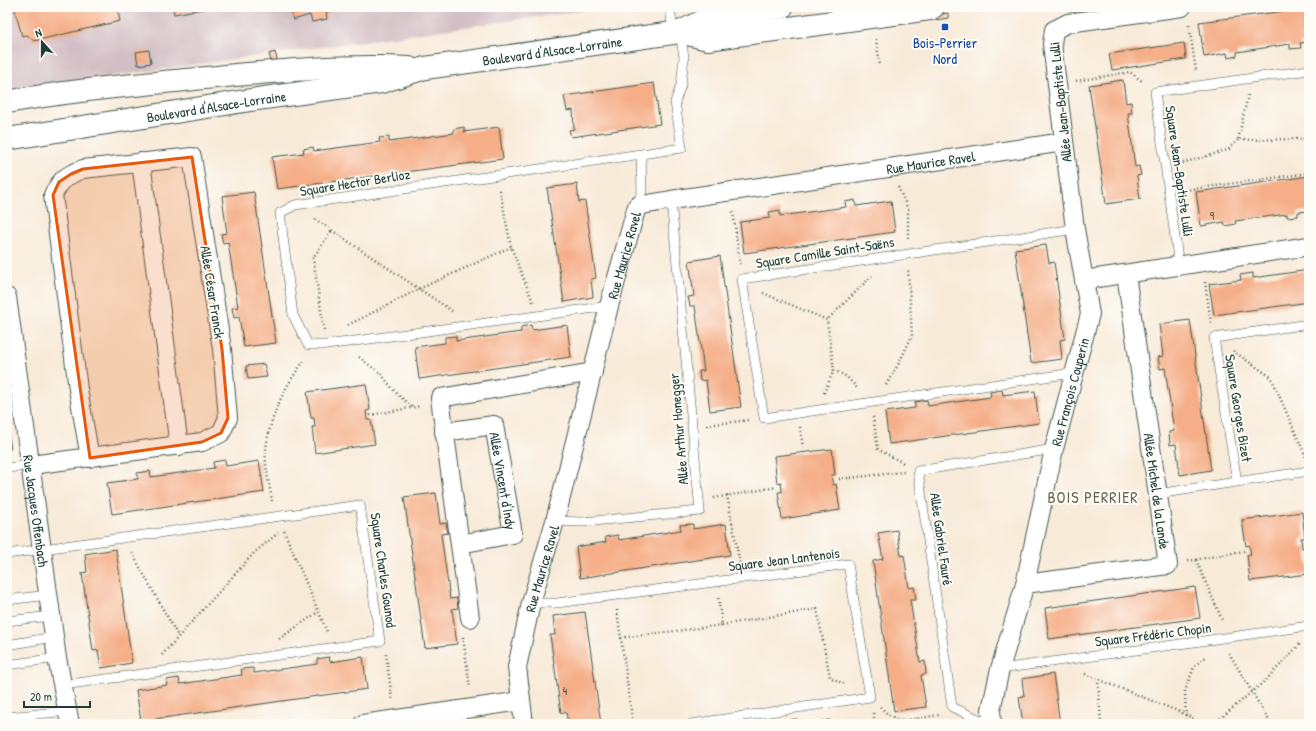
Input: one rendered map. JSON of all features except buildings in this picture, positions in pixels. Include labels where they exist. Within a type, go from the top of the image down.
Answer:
[{"type":"main road","name":"Boulevard d'Alsace-Lorraine","points":[[7,138],[257,99],[381,82],[424,68],[677,32],[707,19],[782,7]]},
{"type":"main road","points":[[771,30],[782,20],[875,7]]},
{"type":"main road","name":"Boulevard d'Alsace-Lorraine","points":[[677,32],[708,39],[930,9],[933,7]]},
{"type":"main road","name":"Boulevard d'Alsace-Lorraine","points":[[7,102],[59,93],[250,73],[377,66],[424,68]]},
{"type":"street","name":"Allée Jean-Baptiste Lulli","points":[[1084,280],[1075,229],[1052,44],[1054,30],[1068,23],[1185,15]]},
{"type":"street","name":"Rue Maurice Ravel","points":[[521,701],[517,667],[531,603],[556,521],[609,306],[637,206],[1064,142]]},
{"type":"street","name":"Allée César Franck","points":[[31,465],[90,458],[202,442],[220,433],[228,418],[222,349],[192,157],[83,169],[71,174],[59,182],[53,195],[78,389],[90,458]]},
{"type":"street","points":[[141,162],[179,446]]},
{"type":"street","points":[[1084,280],[1309,246]]},
{"type":"street","name":"Allée Michel de la Lande","points":[[1025,584],[1168,565],[1126,274]]},
{"type":"street","name":"Rue François Couperin","points":[[992,724],[991,710],[1000,669],[1025,584],[1054,450],[1090,314],[1084,280]]},
{"type":"street","name":"Rue Jacques Offenbach","points":[[7,303],[57,658],[69,717]]},
{"type":"street","points":[[470,618],[440,398],[593,372]]},
{"type":"street","name":"Allée Vincent d'Indy","points":[[444,432],[494,425],[513,534],[460,544]]},
{"type":"street","points":[[363,724],[521,701],[524,724]]},
{"type":"lane","points":[[670,7],[677,32]]},
{"type":"lane","name":"Square Hector Berlioz","points":[[308,345],[293,314],[280,213],[295,205],[682,148],[675,102],[681,85],[684,57],[677,32]]},
{"type":"lane","name":"Square Jean-Baptiste Lulli","points":[[1178,266],[1155,92],[1309,70]]},
{"type":"lane","points":[[637,206],[642,191],[641,154]]},
{"type":"lane","name":"Allée Arthur Honegger","points":[[556,521],[582,522],[700,511],[670,200]]},
{"type":"lane","name":"Square Camille Saint-Saëns","points":[[764,418],[742,279],[1075,229]]},
{"type":"lane","points":[[308,345],[339,343],[609,306]]},
{"type":"lane","points":[[1214,338],[1309,324]]},
{"type":"lane","name":"Square Georges Bizet","points":[[1214,338],[1237,482]]},
{"type":"lane","points":[[764,418],[1074,373]]},
{"type":"lane","points":[[918,471],[1054,450]]},
{"type":"lane","points":[[7,468],[31,465]]},
{"type":"lane","name":"Allée Gabriel Fauré","points":[[918,471],[952,707]]},
{"type":"lane","name":"Square Georges Bizet","points":[[1158,494],[1309,472]]},
{"type":"lane","name":"Square Charles Gounod","points":[[7,554],[360,505],[380,641],[334,649],[63,685]]},
{"type":"lane","name":"Square Jean Lantenois","points":[[531,603],[557,603],[848,564],[870,697]]},
{"type":"lane","points":[[7,600],[48,595]]},
{"type":"lane","points":[[7,621],[51,616]]},
{"type":"lane","name":"Square Frédéric Chopin","points":[[1000,669],[1309,626]]},
{"type":"lane","points":[[7,644],[54,637]]},
{"type":"lane","points":[[7,665],[57,658]]},
{"type":"lane","points":[[691,724],[870,697]]},
{"type":"lane","points":[[952,707],[989,724]]},
{"type":"lane","points":[[8,717],[69,717]]},
{"type":"path","points":[[1185,15],[1198,86]]},
{"type":"path","points":[[1057,84],[1130,72],[1155,92]]},
{"type":"path","points":[[1165,167],[1192,162],[1228,150],[1238,140],[1252,78]]},
{"type":"path","points":[[1238,140],[1309,138]]},
{"type":"path","points":[[1300,139],[1309,142]]},
{"type":"path","points":[[871,402],[882,391],[899,364],[912,336],[908,254],[908,209],[888,169]]},
{"type":"path","points":[[1168,192],[1309,172]]},
{"type":"path","points":[[497,176],[512,247],[538,315]]},
{"type":"path","points":[[295,205],[471,324]]},
{"type":"path","points":[[275,517],[265,450],[277,407],[291,377],[308,356],[308,345],[325,336],[313,258],[332,230]]},
{"type":"path","points":[[345,326],[419,288],[512,247]]},
{"type":"path","points":[[1202,262],[1214,338],[1271,377],[1309,464]]},
{"type":"path","points":[[816,410],[834,370],[827,320]]},
{"type":"path","points":[[339,343],[382,375],[395,392],[412,407]]},
{"type":"path","points":[[834,370],[847,377],[871,402],[878,449],[918,471]]},
{"type":"path","points":[[370,415],[412,407],[441,404]]},
{"type":"path","points":[[692,427],[764,418]]},
{"type":"path","points":[[838,479],[918,471]]},
{"type":"path","points":[[699,500],[777,487]]},
{"type":"path","points":[[728,495],[743,578]]},
{"type":"path","points":[[148,673],[178,636],[254,553],[283,529],[334,649]]},
{"type":"path","points":[[124,538],[178,636]]},
{"type":"path","points":[[1168,565],[1244,551]]},
{"type":"path","points":[[1196,560],[1230,638],[1229,653],[1271,724]]},
{"type":"path","points":[[716,582],[722,625]]},
{"type":"path","points":[[615,595],[633,724]]},
{"type":"path","points":[[621,638],[722,625],[817,609],[830,677],[870,697],[889,716],[906,724]]},
{"type":"path","points":[[247,660],[318,612]]},
{"type":"path","points":[[470,618],[462,626],[473,708]]},
{"type":"path","points":[[1186,724],[1185,691],[1194,667],[1230,638]]},
{"type":"path","points":[[1214,724],[1266,680],[1303,640]]},
{"type":"path","points":[[380,641],[385,652],[393,701],[388,704]]},
{"type":"path","points":[[1066,659],[1079,672],[1185,714],[1202,724]]},
{"type":"path","points":[[1098,679],[1102,724]]},
{"type":"path","points":[[902,721],[938,716],[952,707]]},
{"type":"highlighted area","points":[[192,157],[222,349],[228,418],[221,433],[202,442],[90,458],[53,195],[59,182],[71,174],[83,169]]},
{"type":"shaded area","points":[[7,7],[607,7],[7,91]]},
{"type":"place","name":"Bois-Perrier Nord","points":[[945,27]]},
{"type":"district","name":"BOIS PERRIER","points":[[1093,497]]}]
